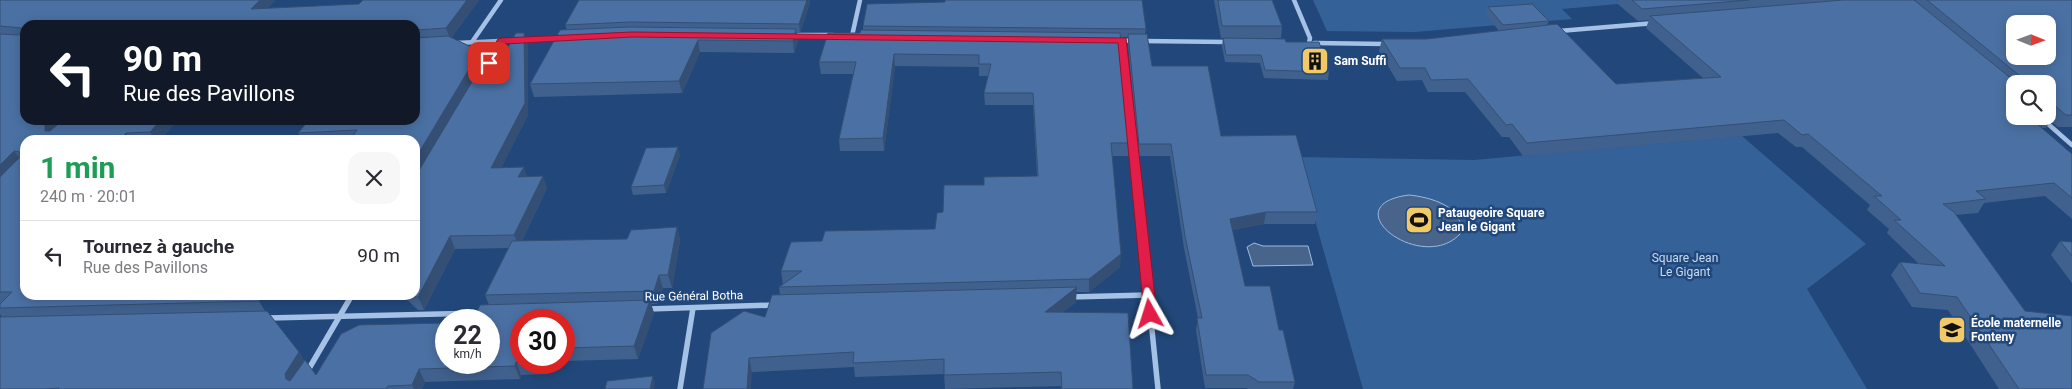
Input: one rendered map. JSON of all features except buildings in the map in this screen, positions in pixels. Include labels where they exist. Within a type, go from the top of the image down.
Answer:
[{"type":"street","points":[[472,42],[500,0]]},
{"type":"street","points":[[852,36],[860,0]]},
{"type":"street","points":[[1294,0],[1310,38],[1309,43]]},
{"type":"street","points":[[1553,32],[1661,22]]},
{"type":"street","points":[[782,35],[862,36]]},
{"type":"street","points":[[446,43],[567,38]]},
{"type":"street","points":[[1104,40],[1231,42]]},
{"type":"street","points":[[1123,40],[1158,389]]},
{"type":"street","points":[[488,64],[502,41]]},
{"type":"street","points":[[1300,43],[1394,44]]},
{"type":"street","points":[[2049,125],[2072,145]]},
{"type":"street","points":[[1060,298],[1148,295]]},
{"type":"street","points":[[302,381],[349,300]]},
{"type":"street","name":"Rue Général Botha","points":[[644,309],[782,305]]},
{"type":"street","points":[[680,389],[693,308]]},
{"type":"street","points":[[260,319],[435,314]]},
{"type":"green space","points":[[1313,0],[1818,0],[1631,15],[1618,4],[1562,9],[1572,19],[1414,32],[1327,31]]},
{"type":"green space","name":"Square Jean Le Gigant","points":[[1742,136],[1866,244],[1807,289],[1867,389],[1363,389],[1297,157],[1474,160]]},
{"type":"shaded area","name":"Pataugeoire Square Jean le Gigant","points":[[1409,195],[1436,201],[1452,210],[1460,224],[1460,234],[1443,245],[1425,247],[1406,242],[1391,234],[1381,223],[1379,211],[1387,201]]},
{"type":"shaded area","points":[[1254,243],[1263,246],[1308,246],[1313,265],[1253,266],[1247,247]]},
{"type":"place","name":"Sam Suffi","points":[[1315,61]]},
{"type":"place","name":"Pataugeoire Square Jean le Gigant","points":[[1419,220]]},
{"type":"place","name":"École maternelle Fonteny","points":[[1952,330]]},
{"type":"route","points":[[489,63],[502,41],[632,35],[1123,40],[1150,314]]}]
